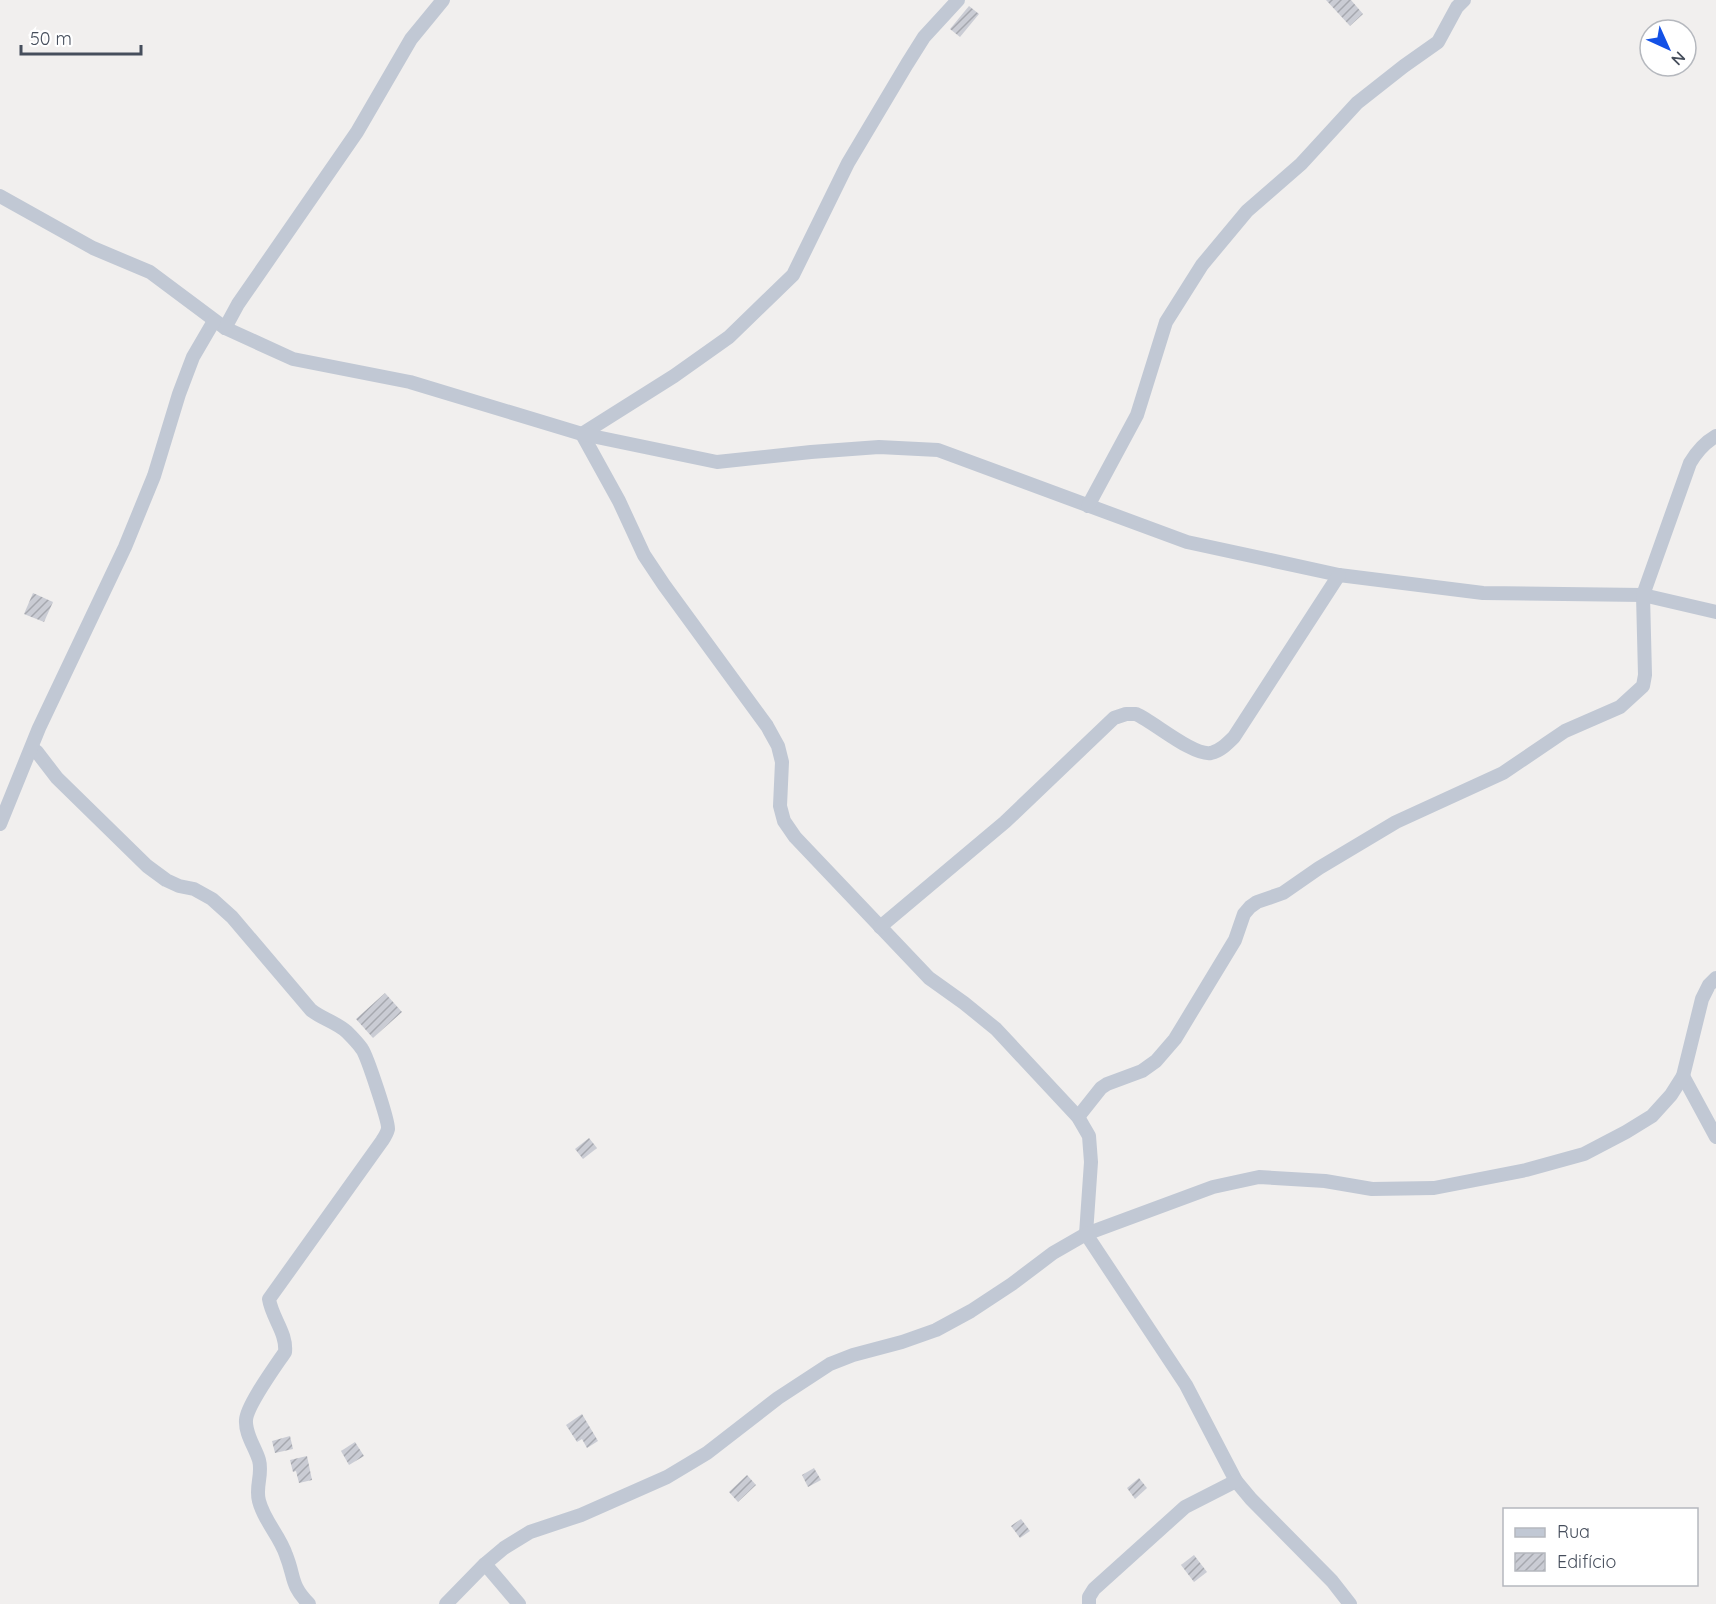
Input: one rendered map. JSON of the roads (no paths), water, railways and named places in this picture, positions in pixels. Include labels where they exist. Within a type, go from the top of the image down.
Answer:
[{"type":"street","points":[[0,824],[39,728],[125,547],[154,476],[193,357],[238,304],[357,132],[403,52],[443,0]]},
{"type":"street","points":[[582,434],[674,376],[729,337],[793,275],[848,164],[907,64],[924,37],[958,0]]},
{"type":"street","points":[[1088,506],[1137,415],[1166,322],[1202,265],[1247,212],[1301,164],[1357,103],[1438,42],[1457,6],[1464,0]]},
{"type":"street","points":[[0,196],[93,248],[150,272],[219,325],[293,359],[410,382],[582,434],[717,462],[879,447],[938,450],[1187,542],[1339,575],[1483,593],[1643,595],[1716,612]]},
{"type":"street","points":[[582,434],[619,501],[644,555],[767,726],[778,746],[782,762],[780,806],[784,821],[795,837],[929,978],[996,1029],[1078,1117],[1089,1136],[1091,1162],[1086,1234],[1186,1385],[1236,1481],[1332,1581],[1350,1604]]},
{"type":"street","points":[[1078,1117],[1101,1088],[1142,1071],[1156,1061],[1175,1039],[1234,940],[1244,914],[1250,907],[1257,902],[1283,893],[1319,868],[1396,822],[1503,773],[1565,731],[1620,707],[1636,695],[1643,686],[1645,675],[1643,595],[1690,463],[1697,451],[1716,436]]},
{"type":"street","points":[[880,927],[1005,822],[1114,718],[1136,714],[1194,750],[1209,753],[1222,748],[1234,737],[1339,575]]},
{"type":"street","points":[[32,747],[57,778],[147,866],[166,880],[194,889],[212,899],[232,917],[311,1010],[345,1030],[365,1054],[387,1116],[388,1128],[382,1141],[269,1299],[282,1330],[286,1346],[285,1352],[250,1407],[246,1419],[261,1472],[257,1490],[259,1501],[286,1554],[296,1588],[309,1604]]},
{"type":"street","points":[[446,1604],[504,1548],[530,1533],[581,1515],[677,1471],[707,1453],[777,1398],[830,1364],[936,1330],[971,1311],[1053,1253],[1086,1234],[1213,1187],[1259,1178],[1325,1181],[1372,1188],[1434,1188],[1526,1170],[1584,1154],[1652,1116],[1671,1095],[1683,1076],[1702,999],[1709,985],[1716,978]]},
{"type":"street","points":[[1683,1076],[1716,1137]]},
{"type":"street","points":[[1089,1604],[1089,1597],[1094,1589],[1185,1507],[1236,1481]]},
{"type":"street","points":[[485,1564],[519,1604]]}]
